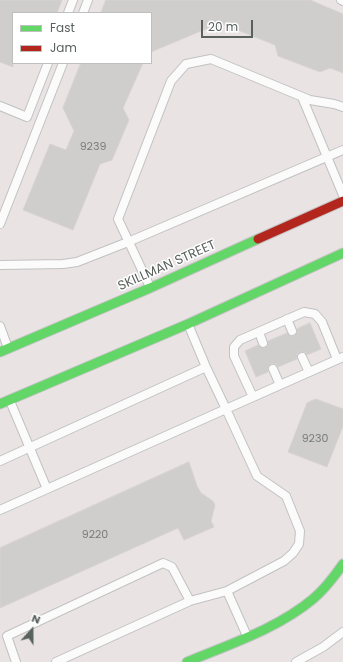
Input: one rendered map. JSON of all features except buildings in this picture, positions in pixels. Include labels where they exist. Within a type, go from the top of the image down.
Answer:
[{"type":"main road","name":"SKILLMAN STREET","points":[[4,350],[150,288],[343,201]]},
{"type":"main road","points":[[0,404],[188,324],[343,254]]},
{"type":"main road","points":[[190,661],[277,622],[300,609],[324,589],[343,564]]},
{"type":"lane","points":[[68,12],[73,0]]},
{"type":"lane","points":[[83,12],[88,0]]},
{"type":"lane","points":[[150,288],[118,219],[171,81],[186,64],[211,59],[310,100],[334,104],[343,108]]},
{"type":"lane","points":[[0,106],[27,117],[48,64]]},
{"type":"lane","points":[[0,224],[64,64]]},
{"type":"lane","points":[[302,97],[343,195]]},
{"type":"lane","points":[[0,265],[63,264],[77,262],[128,242],[343,150]]},
{"type":"lane","points":[[0,510],[46,489],[253,397],[280,385],[340,358],[322,322],[315,314],[304,312],[240,340],[234,347],[234,356],[253,397]]},
{"type":"lane","points":[[287,319],[292,331]]},
{"type":"lane","points":[[56,662],[190,601],[227,591],[284,561],[293,553],[299,544],[300,531],[286,496],[257,476],[206,367],[188,324]]},
{"type":"lane","points":[[0,326],[4,350]]},
{"type":"lane","points":[[259,332],[263,343]]},
{"type":"lane","points":[[302,357],[309,372]]},
{"type":"lane","points":[[0,461],[206,367]]},
{"type":"lane","points":[[273,370],[280,385]]},
{"type":"lane","points":[[9,400],[30,447],[46,489]]},
{"type":"lane","points":[[16,662],[7,636],[163,563],[172,567],[190,601]]},
{"type":"lane","points":[[227,591],[246,636]]},
{"type":"lane","points":[[296,662],[324,647],[343,632]]},
{"type":"traffic: fast","points":[[0,352],[150,288],[258,239]]},
{"type":"traffic: fast","points":[[0,404],[188,324],[343,253]]},
{"type":"traffic: fast","points":[[187,662],[253,635],[299,610],[329,583],[343,564]]},
{"type":"traffic: jam","points":[[258,239],[343,201]]}]
